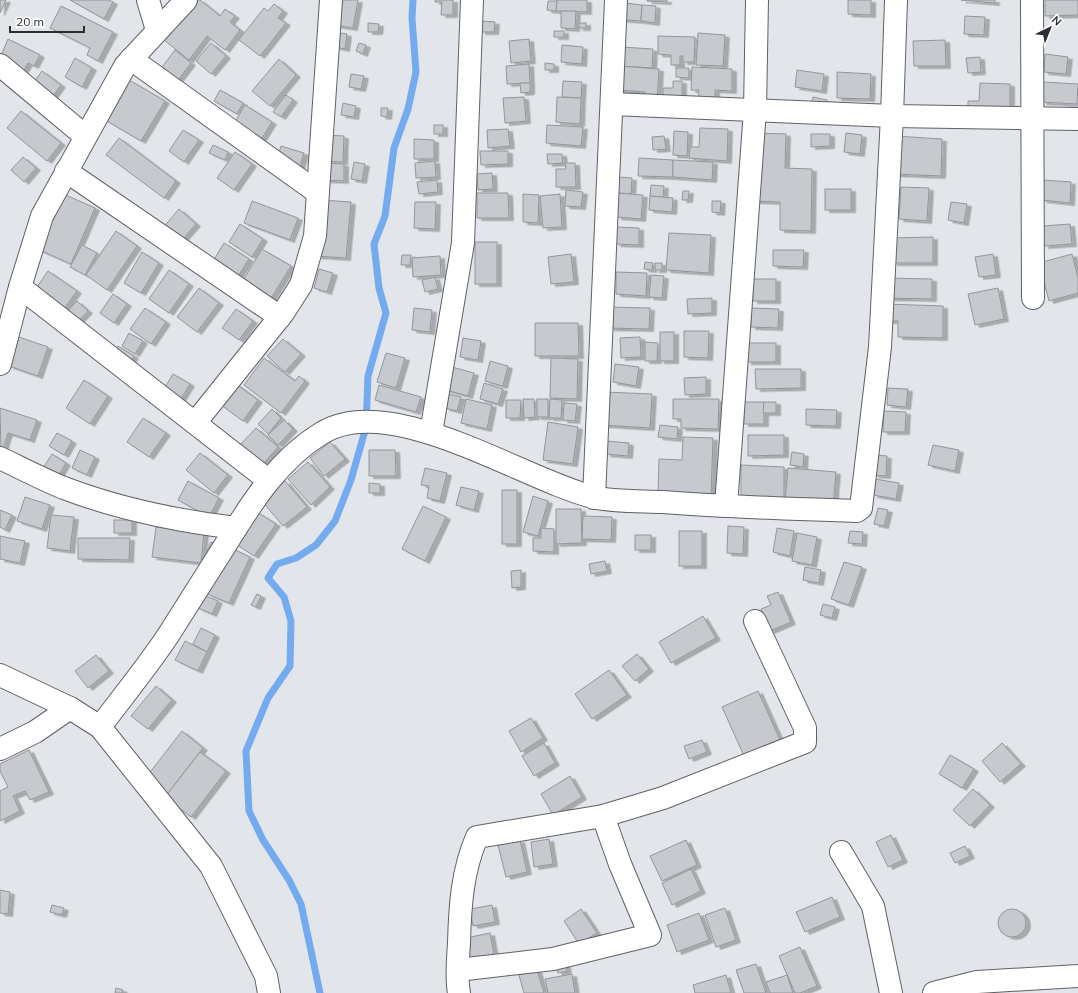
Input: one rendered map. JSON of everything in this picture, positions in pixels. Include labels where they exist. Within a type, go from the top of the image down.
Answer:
[{"type":"street","points":[[148,0],[157,30]]},
{"type":"street","points":[[0,364],[20,286],[42,216],[125,66],[186,0]]},
{"type":"street","points":[[195,423],[280,317],[301,285],[315,236],[331,0]]},
{"type":"street","points":[[431,433],[463,243],[472,0]]},
{"type":"street","points":[[594,498],[616,0]]},
{"type":"street","points":[[726,506],[755,110],[757,0]]},
{"type":"street","points":[[100,727],[167,637],[268,480],[293,454],[322,432],[341,424],[380,422],[431,433],[594,498],[726,506],[857,511],[861,508],[880,347],[892,116],[896,0]]},
{"type":"street","points":[[1032,0],[1033,298]]},
{"type":"street","points":[[131,59],[317,192]]},
{"type":"street","points":[[0,65],[85,136]]},
{"type":"street","points":[[612,104],[892,116],[1078,119]]},
{"type":"street","points":[[66,171],[280,317]]},
{"type":"street","points":[[20,286],[268,480]]},
{"type":"street","points":[[0,458],[63,488],[122,508],[236,528]]},
{"type":"street","points":[[459,993],[458,970],[464,879],[469,856],[477,837],[603,816],[663,798],[805,742],[805,728],[755,621]]},
{"type":"street","points":[[0,674],[70,708],[100,727],[211,866],[266,976],[269,993]]},
{"type":"street","points":[[0,749],[34,732],[70,708]]},
{"type":"street","points":[[458,970],[553,959],[650,935],[620,864],[603,816]]},
{"type":"street","points":[[841,852],[873,906],[891,993]]},
{"type":"street","points":[[934,993],[977,982],[1017,986],[1078,976]]},
{"type":"building","points":[[0,0],[6,0],[0,13]]},
{"type":"building","points":[[70,0],[109,0],[113,2],[104,19]]},
{"type":"building","points":[[195,0],[200,0],[220,16],[225,9],[235,16],[230,22],[240,30],[225,50],[207,36],[189,60],[164,40]]},
{"type":"building","points":[[337,0],[358,0],[353,28],[333,25]]},
{"type":"building","points":[[435,0],[453,0],[453,15],[441,15],[442,2],[435,2]]},
{"type":"building","points":[[557,0],[587,0],[587,12],[556,11]]},
{"type":"building","points":[[667,0],[667,2],[647,1]]},
{"type":"building","points":[[848,0],[871,0],[871,15],[848,14]]},
{"type":"building","points":[[961,0],[995,0],[995,3]]},
{"type":"building","points":[[1045,0],[1078,0],[1078,15],[1045,16]]},
{"type":"building","points":[[548,1],[557,1],[556,11],[547,10]]},
{"type":"building","points":[[616,2],[642,5],[641,21],[615,19]]},
{"type":"building","points":[[274,4],[283,11],[278,18],[286,23],[260,56],[239,40],[264,8],[268,11]]},
{"type":"building","points":[[642,5],[656,6],[655,23],[641,21]]},
{"type":"building","points":[[61,6],[113,32],[98,61],[87,55],[90,48],[50,28]]},
{"type":"building","points":[[561,11],[576,11],[575,29],[561,28]]},
{"type":"building","points":[[965,16],[985,17],[984,35],[964,34]]},
{"type":"building","points":[[481,21],[495,22],[494,32],[481,32]]},
{"type":"building","points":[[368,23],[379,24],[378,32],[368,32]]},
{"type":"building","points":[[579,23],[586,23],[586,28],[579,28]]},
{"type":"building","points":[[554,31],[564,31],[564,37],[554,37]]},
{"type":"building","points":[[333,32],[347,34],[345,49],[331,46]]},
{"type":"building","points":[[698,33],[725,35],[723,66],[696,65]]},
{"type":"building","points":[[658,36],[695,37],[694,62],[683,62],[683,56],[680,56],[680,65],[671,65],[671,55],[658,54]]},
{"type":"building","points":[[8,39],[40,55],[34,66],[28,63],[24,70],[0,58]]},
{"type":"building","points":[[529,39],[531,61],[511,63],[509,41]]},
{"type":"building","points":[[945,40],[946,66],[914,66],[913,41]]},
{"type":"building","points":[[211,43],[226,56],[211,74],[196,61]]},
{"type":"building","points":[[359,43],[366,45],[363,54],[356,51]]},
{"type":"building","points":[[562,45],[583,47],[582,64],[561,62]]},
{"type":"building","points":[[621,47],[653,49],[652,68],[620,66]]},
{"type":"building","points":[[175,50],[191,63],[178,80],[162,67]]},
{"type":"building","points":[[1045,54],[1068,57],[1066,74],[1044,72]]},
{"type":"building","points":[[980,57],[981,72],[968,73],[966,58]]},
{"type":"building","points":[[75,58],[92,68],[82,87],[65,77]]},
{"type":"building","points":[[279,59],[296,75],[270,106],[252,91]]},
{"type":"building","points":[[545,63],[554,64],[554,70],[545,70]]},
{"type":"building","points":[[529,64],[530,83],[507,84],[506,66]]},
{"type":"building","points":[[620,66],[659,69],[657,101],[644,101],[645,92],[619,90]]},
{"type":"building","points":[[692,67],[732,69],[732,91],[715,90],[715,104],[698,103],[699,90],[691,90]]},
{"type":"building","points":[[676,68],[689,68],[689,78],[676,77]]},
{"type":"building","points":[[797,70],[824,74],[822,91],[795,87]]},
{"type":"building","points":[[42,71],[61,85],[47,104],[28,90]]},
{"type":"building","points":[[837,72],[871,74],[870,99],[837,98]]},
{"type":"building","points":[[351,74],[364,76],[361,89],[349,87]]},
{"type":"building","points":[[129,80],[165,101],[141,141],[105,120]]},
{"type":"building","points":[[563,81],[582,82],[581,98],[562,97]]},
{"type":"building","points":[[673,81],[682,81],[682,99],[663,99],[663,88],[673,88]]},
{"type":"building","points":[[1043,82],[1078,84],[1077,104],[1042,102]]},
{"type":"building","points":[[520,83],[530,83],[530,92],[521,93]]},
{"type":"building","points":[[980,83],[1010,84],[1010,113],[968,112],[968,101],[979,101]]},
{"type":"building","points":[[220,90],[243,103],[237,114],[214,101]]},
{"type":"building","points":[[286,95],[293,100],[281,117],[273,112]]},
{"type":"building","points":[[524,97],[526,121],[505,123],[503,98]]},
{"type":"building","points":[[557,97],[581,98],[580,124],[556,122]]},
{"type":"building","points":[[813,97],[827,100],[826,108],[811,106]]},
{"type":"building","points":[[343,103],[356,106],[354,117],[341,115]]},
{"type":"building","points":[[245,105],[272,122],[257,146],[230,130]]},
{"type":"building","points":[[381,108],[388,108],[387,117],[381,116]]},
{"type":"building","points":[[21,111],[61,143],[47,161],[7,128]]},
{"type":"building","points":[[434,125],[443,125],[443,134],[434,134]]},
{"type":"building","points":[[547,125],[583,127],[581,146],[546,143]]},
{"type":"building","points":[[700,128],[728,129],[727,161],[689,158],[690,147],[699,147]]},
{"type":"building","points":[[508,129],[510,146],[488,148],[487,130]]},
{"type":"building","points":[[183,130],[199,140],[184,162],[169,151]]},
{"type":"building","points":[[674,131],[688,132],[687,156],[673,155]]},
{"type":"building","points":[[755,133],[786,134],[785,168],[812,169],[811,231],[780,230],[780,202],[754,201]]},
{"type":"building","points":[[846,133],[862,135],[860,154],[844,152]]},
{"type":"building","points":[[811,134],[830,134],[830,146],[811,147]]},
{"type":"building","points":[[324,135],[344,136],[343,162],[323,161]]},
{"type":"building","points":[[664,136],[666,149],[653,150],[652,137]]},
{"type":"building","points":[[895,136],[942,139],[941,176],[894,174]]},
{"type":"building","points":[[119,138],[176,181],[164,198],[106,155]]},
{"type":"building","points":[[414,139],[434,140],[434,159],[414,159]]},
{"type":"building","points":[[213,145],[228,152],[225,160],[209,153]]},
{"type":"building","points":[[281,146],[304,153],[298,174],[275,167]]},
{"type":"building","points":[[480,151],[508,151],[508,164],[481,165]]},
{"type":"building","points":[[235,152],[252,164],[234,190],[217,178]]},
{"type":"building","points":[[547,154],[562,154],[563,163],[548,164]]},
{"type":"building","points":[[23,157],[36,168],[24,182],[11,170]]},
{"type":"building","points":[[639,158],[673,160],[673,177],[638,176]]},
{"type":"building","points":[[673,160],[713,162],[712,180],[673,177]]},
{"type":"building","points":[[435,161],[436,177],[416,178],[415,163]]},
{"type":"building","points":[[354,162],[365,164],[362,181],[351,179]]},
{"type":"building","points":[[327,163],[344,164],[344,181],[326,180]]},
{"type":"building","points":[[565,163],[575,163],[576,187],[556,187],[556,169],[566,169]]},
{"type":"building","points":[[492,173],[493,189],[478,190],[477,174]]},
{"type":"building","points":[[619,177],[632,178],[631,194],[618,193]]},
{"type":"building","points":[[437,180],[438,192],[419,194],[417,182]]},
{"type":"building","points":[[1043,180],[1071,182],[1070,203],[1042,200]]},
{"type":"building","points":[[651,185],[664,186],[663,197],[650,196]]},
{"type":"building","points":[[901,187],[929,188],[927,221],[899,219]]},
{"type":"building","points":[[825,189],[851,189],[851,210],[825,210]]},
{"type":"building","points":[[566,190],[583,192],[581,207],[565,206]]},
{"type":"building","points":[[683,191],[689,191],[688,200],[682,200]]},
{"type":"building","points":[[61,193],[95,208],[71,264],[37,249]]},
{"type":"building","points":[[477,193],[508,193],[509,218],[477,218]]},
{"type":"building","points":[[618,193],[643,195],[641,219],[617,217]]},
{"type":"building","points":[[523,194],[539,195],[538,223],[523,222]]},
{"type":"building","points":[[560,194],[562,227],[543,228],[540,196]]},
{"type":"building","points":[[650,196],[673,198],[672,212],[649,210]]},
{"type":"building","points":[[321,200],[351,202],[346,258],[317,256]]},
{"type":"building","points":[[252,201],[298,218],[290,240],[244,223]]},
{"type":"building","points":[[712,201],[721,201],[720,213],[712,212]]},
{"type":"building","points":[[415,202],[436,202],[435,229],[414,228]]},
{"type":"building","points":[[951,202],[967,204],[964,223],[948,220]]},
{"type":"building","points":[[179,209],[196,224],[182,240],[157,235]]},
{"type":"building","points":[[240,224],[263,239],[252,257],[229,242]]},
{"type":"building","points":[[1070,224],[1072,244],[1044,246],[1043,226]]},
{"type":"building","points":[[616,227],[639,228],[639,245],[616,244]]},
{"type":"building","points":[[116,231],[137,246],[107,290],[86,275]]},
{"type":"building","points":[[669,233],[711,235],[709,273],[666,270]]},
{"type":"building","points":[[933,237],[933,263],[893,263],[892,238]]},
{"type":"building","points":[[475,242],[497,242],[497,284],[475,284]]},
{"type":"building","points":[[224,243],[249,259],[233,284],[209,268]]},
{"type":"building","points":[[82,245],[97,253],[85,275],[70,267]]},
{"type":"building","points":[[262,249],[291,266],[267,305],[239,287]]},
{"type":"building","points":[[773,250],[804,250],[803,267],[773,266]]},
{"type":"building","points":[[142,252],[159,263],[141,293],[124,283]]},
{"type":"building","points":[[571,254],[574,282],[551,284],[548,257]]},
{"type":"building","points":[[993,254],[996,275],[979,277],[975,257]]},
{"type":"building","points":[[1072,254],[1078,278],[1078,293],[1049,301],[1039,263]]},
{"type":"building","points":[[402,255],[411,255],[410,265],[401,265]]},
{"type":"building","points":[[440,256],[441,275],[413,277],[412,258]]},
{"type":"building","points":[[645,262],[653,263],[652,270],[644,269]]},
{"type":"building","points":[[655,263],[662,263],[662,270],[655,270]]},
{"type":"building","points":[[319,269],[333,273],[327,292],[314,288]]},
{"type":"building","points":[[169,270],[189,284],[169,313],[149,299]]},
{"type":"building","points":[[48,271],[77,291],[63,310],[35,290]]},
{"type":"building","points":[[616,272],[647,273],[646,296],[616,294]]},
{"type":"building","points":[[651,275],[664,276],[662,298],[649,297]]},
{"type":"building","points":[[435,277],[438,289],[425,292],[422,280]]},
{"type":"building","points":[[888,278],[932,279],[932,299],[887,298]]},
{"type":"building","points":[[753,279],[776,279],[776,301],[753,301]]},
{"type":"building","points":[[199,288],[219,303],[197,332],[177,317]]},
{"type":"building","points":[[998,288],[1004,319],[975,325],[968,294]]},
{"type":"building","points":[[113,294],[127,304],[114,323],[100,313]]},
{"type":"building","points":[[712,298],[712,313],[688,314],[687,299]]},
{"type":"building","points":[[77,301],[88,311],[74,326],[63,316]]},
{"type":"building","points":[[885,304],[943,306],[943,338],[898,337],[898,321],[884,321]]},
{"type":"building","points":[[609,307],[650,308],[649,329],[609,328]]},
{"type":"building","points":[[145,308],[166,322],[151,344],[130,329]]},
{"type":"building","points":[[414,308],[432,310],[430,332],[412,330]]},
{"type":"building","points":[[751,308],[779,309],[778,328],[751,327]]},
{"type":"building","points":[[236,309],[253,321],[239,340],[222,328]]},
{"type":"building","points":[[535,323],[578,323],[579,356],[535,356]]},
{"type":"building","points":[[684,331],[709,331],[708,358],[684,357]]},
{"type":"building","points":[[660,332],[674,332],[674,361],[660,361]]},
{"type":"building","points":[[129,333],[143,341],[135,354],[122,346]]},
{"type":"building","points":[[19,337],[48,347],[38,376],[9,366]]},
{"type":"building","points":[[640,337],[641,357],[621,358],[620,338]]},
{"type":"building","points":[[463,338],[481,341],[478,360],[460,357]]},
{"type":"building","points":[[283,339],[301,354],[285,372],[267,356]]},
{"type":"building","points":[[645,342],[658,343],[657,361],[645,361]]},
{"type":"building","points":[[747,343],[776,343],[776,362],[747,362]]},
{"type":"building","points":[[118,346],[134,356],[128,366],[112,356]]},
{"type":"building","points":[[386,353],[405,358],[396,388],[377,382]]},
{"type":"building","points":[[264,358],[295,381],[299,376],[305,381],[281,413],[244,385]]},
{"type":"building","points":[[551,358],[578,359],[577,399],[550,398]]},
{"type":"building","points":[[490,361],[508,366],[503,386],[485,381]]},
{"type":"building","points":[[615,364],[639,367],[636,386],[613,382]]},
{"type":"building","points":[[452,367],[474,373],[468,396],[446,390]]},
{"type":"building","points":[[755,369],[801,369],[801,388],[756,389]]},
{"type":"building","points":[[173,374],[190,384],[179,402],[162,392]]},
{"type":"building","points":[[706,377],[706,394],[685,395],[684,378]]},
{"type":"building","points":[[84,380],[108,396],[90,424],[66,408]]},
{"type":"building","points":[[484,383],[503,389],[498,404],[480,399]]},
{"type":"building","points":[[236,384],[258,400],[243,421],[221,405]]},
{"type":"building","points":[[379,385],[421,397],[416,412],[375,400]]},
{"type":"building","points":[[888,388],[908,389],[906,407],[887,405]]},
{"type":"building","points":[[605,392],[652,394],[650,428],[604,425]]},
{"type":"building","points":[[448,394],[461,397],[457,411],[445,408]]},
{"type":"building","points":[[466,399],[492,405],[487,429],[461,423]]},
{"type":"building","points":[[523,399],[534,399],[535,417],[524,418]]},
{"type":"building","points":[[537,399],[548,399],[548,417],[537,417]]},
{"type":"building","points":[[550,399],[562,400],[561,418],[549,418]]},
{"type":"building","points":[[673,399],[719,399],[718,429],[681,428],[681,419],[673,419]]},
{"type":"building","points":[[506,400],[521,400],[520,418],[506,418]]},
{"type":"building","points":[[744,402],[764,402],[764,424],[744,424]]},
{"type":"building","points":[[764,402],[776,402],[776,413],[763,413]]},
{"type":"building","points":[[564,403],[577,404],[575,421],[563,420]]},
{"type":"building","points":[[0,408],[37,420],[30,440],[8,433],[1,455]]},
{"type":"building","points":[[272,409],[281,418],[268,434],[258,424]]},
{"type":"building","points":[[806,409],[837,410],[836,426],[806,425]]},
{"type":"building","points":[[884,411],[906,412],[905,432],[883,432]]},
{"type":"building","points":[[143,418],[166,433],[149,457],[127,442]]},
{"type":"building","points":[[284,420],[293,429],[278,445],[268,435]]},
{"type":"building","points":[[548,422],[578,427],[573,464],[543,460]]},
{"type":"building","points":[[660,425],[678,427],[677,439],[658,437]]},
{"type":"building","points":[[256,428],[278,447],[262,465],[240,445]]},
{"type":"building","points":[[57,433],[72,441],[64,455],[49,446]]},
{"type":"building","points":[[748,435],[784,435],[784,455],[748,456]]},
{"type":"building","points":[[683,437],[713,438],[711,495],[658,494],[659,459],[682,460]]},
{"type":"building","points":[[607,441],[629,443],[628,456],[606,454]]},
{"type":"building","points":[[330,442],[345,459],[324,476],[310,458]]},
{"type":"building","points":[[933,445],[959,450],[955,471],[928,465]]},
{"type":"building","points":[[80,450],[95,457],[87,475],[72,468]]},
{"type":"building","points":[[369,450],[395,450],[396,476],[369,476]]},
{"type":"building","points":[[792,452],[804,454],[803,467],[790,465]]},
{"type":"building","points":[[200,453],[228,475],[214,493],[186,470]]},
{"type":"building","points":[[52,454],[66,463],[55,482],[40,473]]},
{"type":"building","points":[[875,455],[887,456],[886,476],[874,475]]},
{"type":"building","points":[[308,462],[330,487],[311,505],[288,479]]},
{"type":"building","points":[[741,465],[784,467],[784,501],[741,499]]},
{"type":"building","points":[[425,468],[447,473],[440,501],[427,498],[429,486],[421,485]]},
{"type":"building","points":[[788,468],[836,472],[833,506],[785,502]]},
{"type":"building","points":[[875,479],[899,483],[896,499],[873,495]]},
{"type":"building","points":[[188,481],[219,498],[209,517],[178,500]]},
{"type":"building","points":[[285,481],[307,507],[283,526],[261,500]]},
{"type":"building","points":[[369,483],[380,484],[380,493],[369,493]]},
{"type":"building","points":[[461,487],[479,491],[474,510],[456,505]]},
{"type":"building","points":[[502,490],[517,490],[517,544],[502,544]]},
{"type":"building","points":[[533,496],[548,501],[538,536],[523,532]]},
{"type":"building","points":[[25,497],[50,505],[42,529],[17,521]]},
{"type":"building","points":[[423,506],[446,517],[425,561],[402,549]]},
{"type":"building","points":[[878,508],[888,510],[884,526],[874,524]]},
{"type":"building","points":[[556,509],[581,509],[582,543],[556,544]]},
{"type":"building","points":[[0,510],[12,515],[5,530],[0,527]]},
{"type":"building","points":[[257,512],[276,524],[254,556],[236,544]]},
{"type":"building","points":[[51,515],[74,517],[70,551],[47,548]]},
{"type":"building","points":[[583,516],[612,517],[611,540],[582,539]]},
{"type":"building","points":[[114,520],[132,520],[132,533],[114,533]]},
{"type":"building","points":[[728,526],[744,527],[743,554],[727,553]]},
{"type":"building","points":[[156,527],[204,533],[201,563],[152,557]]},
{"type":"building","points":[[541,528],[554,529],[554,552],[533,551],[533,538],[541,538]]},
{"type":"building","points":[[777,528],[794,531],[790,556],[773,552]]},
{"type":"building","points":[[679,531],[702,531],[702,566],[679,566]]},
{"type":"building","points":[[850,531],[863,532],[862,544],[848,543]]},
{"type":"building","points":[[797,533],[817,537],[812,565],[792,561]]},
{"type":"building","points":[[635,535],[651,535],[651,550],[635,550]]},
{"type":"building","points":[[0,536],[25,541],[20,563],[0,559]]},
{"type":"building","points":[[78,538],[130,538],[129,560],[78,559]]},
{"type":"building","points":[[211,542],[216,544],[209,557],[205,555]]},
{"type":"building","points":[[229,547],[250,557],[229,603],[207,594]]},
{"type":"building","points":[[605,561],[607,571],[591,574],[589,564]]},
{"type":"building","points":[[844,562],[862,567],[849,605],[831,599]]},
{"type":"building","points":[[805,567],[821,570],[819,583],[803,580]]},
{"type":"building","points":[[521,570],[521,587],[512,588],[511,571]]},
{"type":"building","points":[[778,592],[791,622],[770,631],[761,609],[771,605],[767,596]]},
{"type":"building","points":[[257,594],[261,596],[256,607],[251,605]]},
{"type":"building","points":[[203,595],[218,601],[212,614],[198,608]]},
{"type":"building","points":[[823,604],[835,607],[832,618],[820,615]]},
{"type":"building","points":[[703,616],[716,638],[671,663],[659,642]]},
{"type":"building","points":[[201,628],[215,635],[207,652],[193,644]]},
{"type":"building","points":[[185,641],[207,652],[198,671],[175,660]]},
{"type":"building","points":[[637,654],[649,669],[635,681],[622,666]]},
{"type":"building","points":[[96,655],[109,671],[88,688],[75,671]]},
{"type":"building","points":[[609,670],[627,695],[592,719],[575,694]]},
{"type":"building","points":[[156,686],[172,700],[148,729],[131,716]]},
{"type":"building","points":[[758,691],[780,740],[744,756],[722,707]]},
{"type":"building","points":[[531,718],[543,738],[521,752],[509,731]]},
{"type":"building","points":[[182,731],[203,748],[165,797],[144,780]]},
{"type":"building","points":[[702,740],[707,752],[689,759],[684,746]]},
{"type":"building","points":[[544,743],[555,763],[534,776],[522,756]]},
{"type":"building","points":[[1002,743],[1021,764],[1000,782],[982,761]]},
{"type":"building","points":[[29,750],[49,792],[30,800],[25,791],[13,796],[20,811],[0,821],[0,791],[8,787],[0,771],[0,764]]},
{"type":"building","points":[[200,752],[226,771],[191,817],[165,797]]},
{"type":"building","points":[[950,755],[974,769],[962,788],[939,774]]},
{"type":"building","points":[[570,776],[582,797],[553,815],[541,794]]},
{"type":"building","points":[[973,789],[990,805],[970,826],[953,810]]},
{"type":"building","points":[[891,835],[903,860],[888,867],[876,842]]},
{"type":"building","points":[[549,839],[553,864],[534,867],[531,842]]},
{"type":"building","points":[[520,840],[527,872],[506,877],[498,845]]},
{"type":"building","points":[[686,840],[697,865],[662,881],[650,856]]},
{"type":"building","points":[[965,846],[970,856],[955,863],[950,853]]},
{"type":"building","points":[[691,869],[701,891],[672,905],[662,883]]},
{"type":"building","points":[[0,890],[10,892],[8,914],[0,913]]},
{"type":"building","points":[[832,897],[840,917],[805,932],[796,912]]},
{"type":"building","points":[[52,905],[64,908],[62,915],[50,912]]},
{"type":"building","points":[[492,905],[495,922],[473,926],[470,909]]},
{"type":"building","points":[[725,908],[736,940],[716,947],[705,915]]},
{"type":"building","points":[[581,909],[597,933],[579,944],[564,921]]},
{"type":"building","points":[[1012,909],[1018,910],[1022,913],[1025,917],[1025,929],[1022,933],[1018,936],[1012,937],[1006,936],[1002,933],[999,929],[998,923],[999,917],[1002,913],[1006,910]]},
{"type":"building","points":[[699,913],[709,940],[677,952],[667,925]]},
{"type":"building","points":[[490,933],[495,960],[467,965],[461,939]]},
{"type":"building","points":[[800,947],[817,986],[800,993],[795,993],[779,956]]},
{"type":"building","points":[[565,961],[567,971],[558,973],[555,964]]},
{"type":"building","points":[[756,964],[766,993],[744,993],[736,970]]},
{"type":"building","points":[[537,970],[544,993],[524,993],[519,975]]},
{"type":"building","points":[[572,974],[575,993],[548,993],[545,979]]},
{"type":"building","points":[[726,975],[731,993],[695,993],[693,985]]},
{"type":"building","points":[[787,975],[793,993],[770,993],[766,982]]},
{"type":"building","points":[[116,988],[123,990],[122,993],[115,993]]},
{"type":"waterway","points":[[320,993],[301,904],[289,880],[263,840],[249,811],[246,751],[268,698],[290,666],[291,621],[284,597],[268,578],[277,564],[296,558],[316,545],[335,521],[351,480],[366,427],[368,376],[386,313],[379,288],[374,244],[385,216],[394,148],[408,109],[416,72],[412,18],[413,0]]}]
